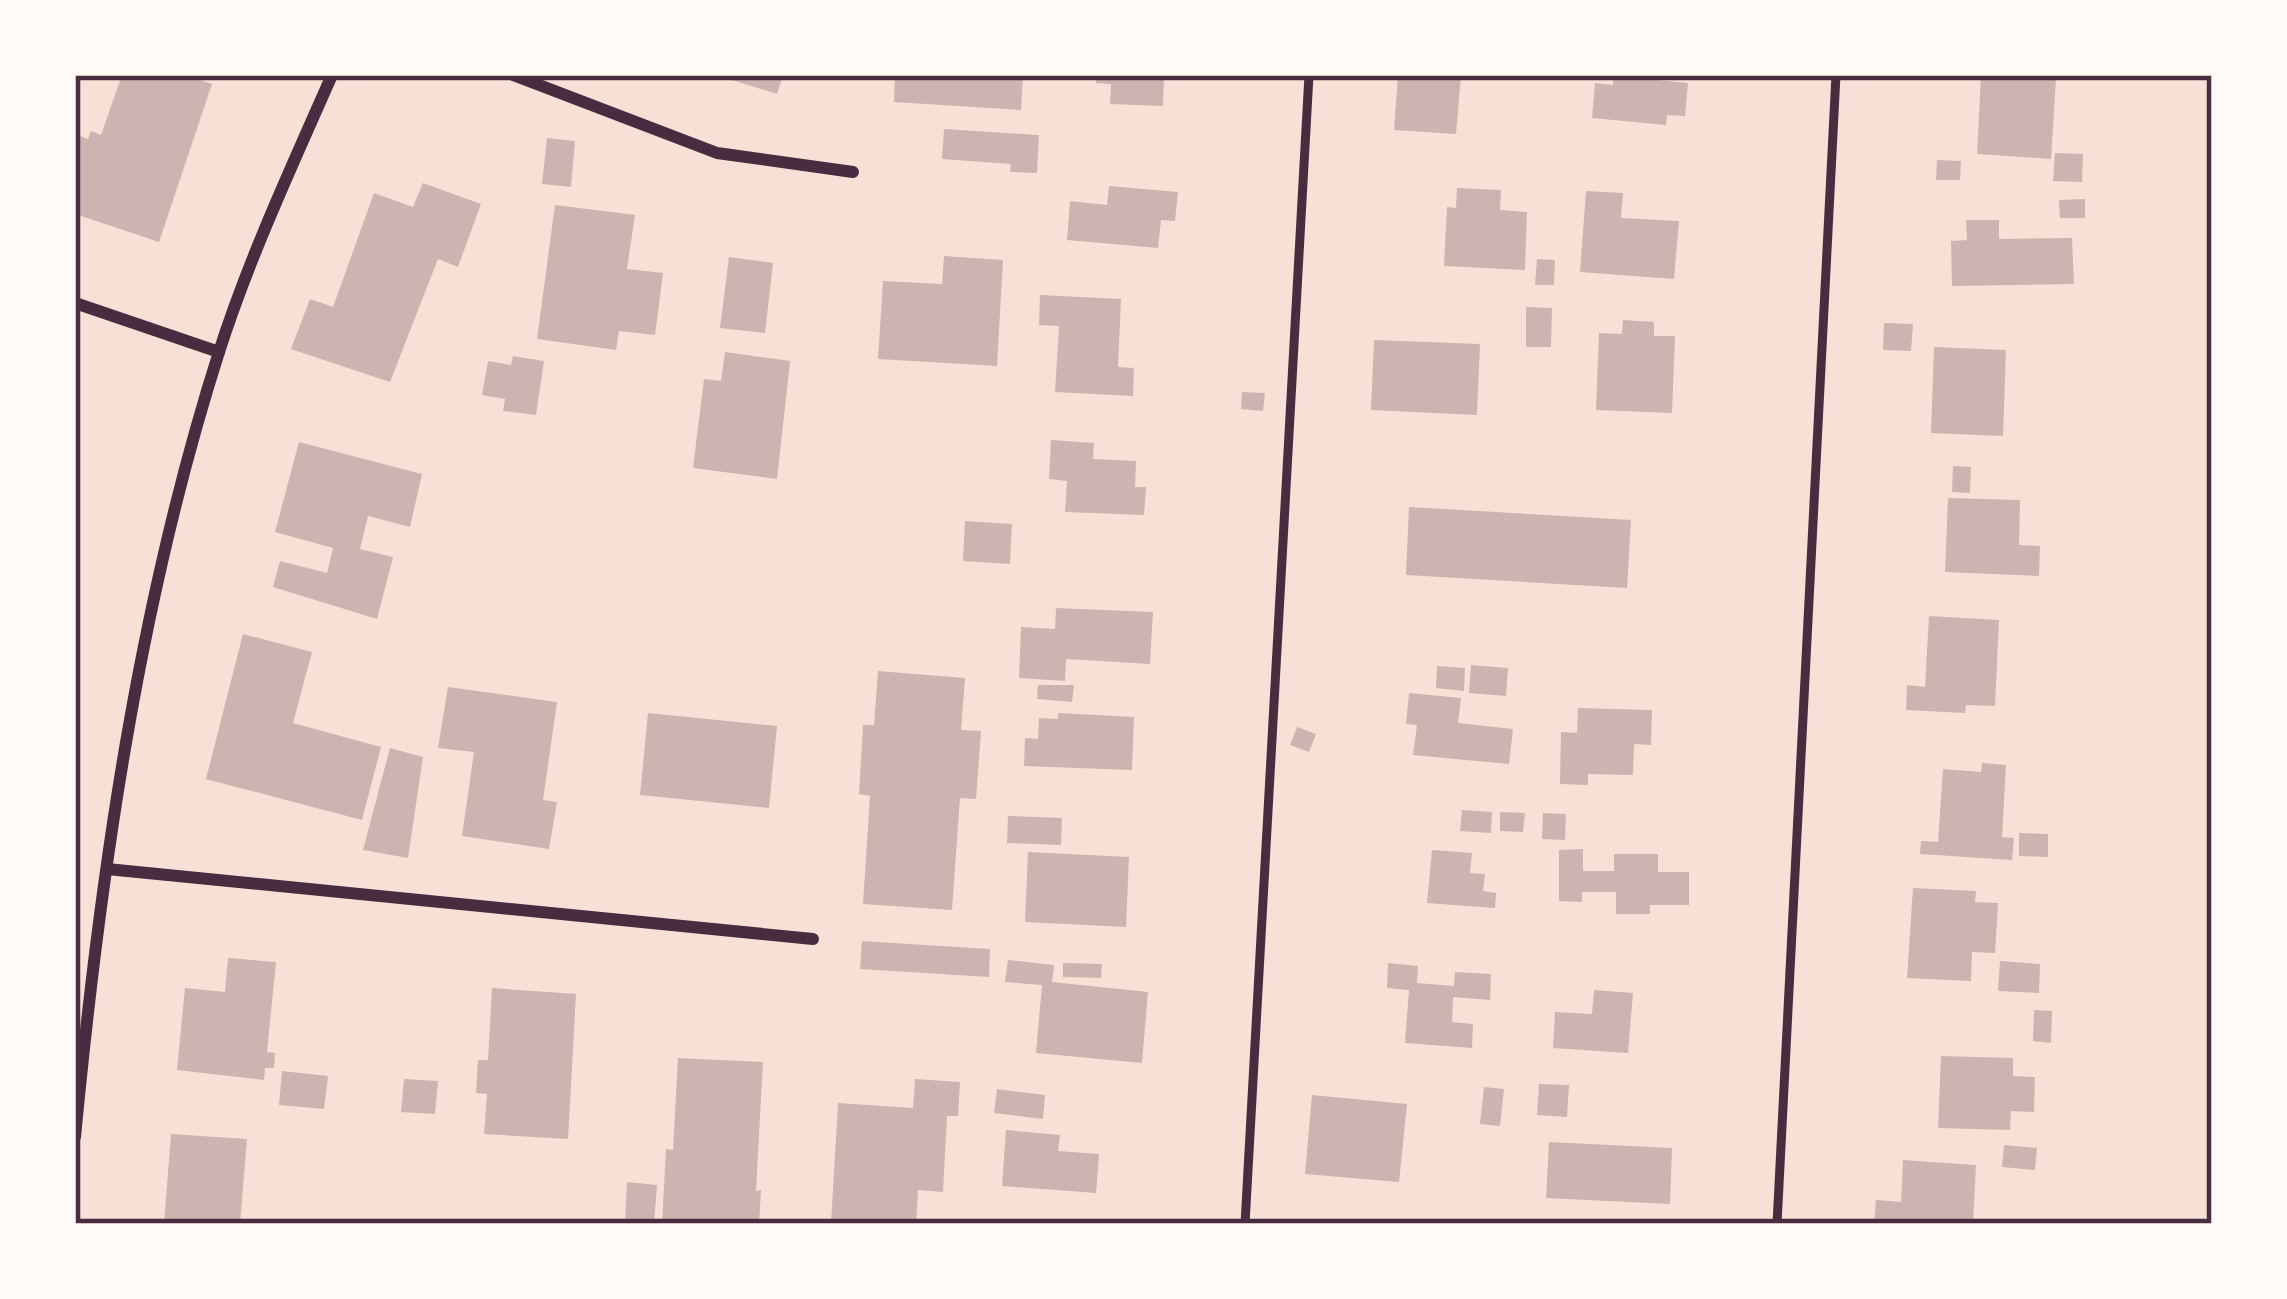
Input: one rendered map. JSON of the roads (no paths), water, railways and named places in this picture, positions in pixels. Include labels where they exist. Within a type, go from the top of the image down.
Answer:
[{"type":"street","points":[[75,1137],[80,1038],[149,617],[219,352],[332,75]]},
{"type":"street","points":[[513,75],[717,152],[853,172]]},
{"type":"street","points":[[75,303],[219,352]]},
{"type":"street","points":[[107,869],[813,939]]},
{"type":"lane","points":[[1245,1224],[1309,75]]},
{"type":"lane","points":[[1777,1224],[1836,75]]}]
